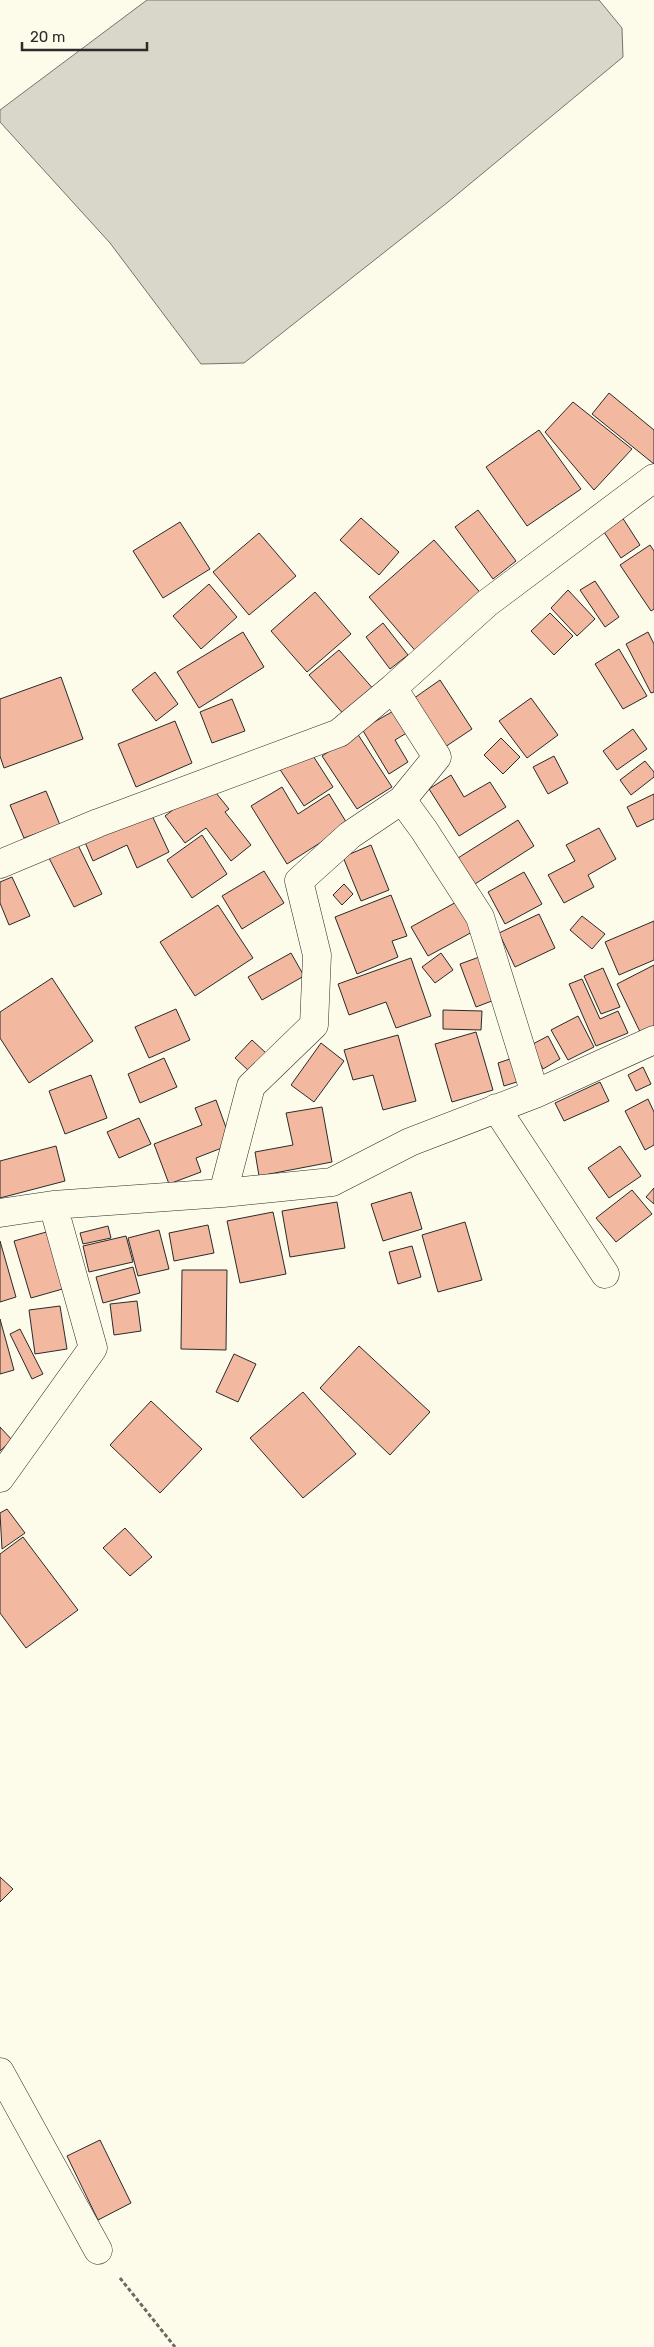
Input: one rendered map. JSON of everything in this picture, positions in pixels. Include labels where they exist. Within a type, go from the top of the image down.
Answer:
[{"type":"street","points":[[0,864],[98,822],[339,733],[393,688],[486,604],[654,478]]},
{"type":"street","points":[[223,1193],[251,1086],[314,1025],[317,956],[299,882],[350,835],[402,800],[437,757],[393,688]]},
{"type":"street","points":[[402,800],[424,830],[480,917],[535,1094]]},
{"type":"street","points":[[0,1213],[53,1205],[223,1193],[332,1182],[410,1142],[535,1094],[654,1040]]},
{"type":"street","points":[[496,1108],[605,1274]]},
{"type":"street","points":[[0,1478],[93,1348],[53,1205]]},
{"type":"street","points":[[0,2072],[98,2250]]},
{"type":"path","points":[[98,2250],[175,2347]]},
{"type":"shaded area","points":[[147,0],[599,0],[622,28],[623,57],[448,202],[244,363],[201,364],[110,243],[0,122],[0,110]]},
{"type":"building","points":[[609,393],[654,430],[654,464],[592,414]]},
{"type":"building","points":[[573,402],[632,449],[594,490],[545,432]]},
{"type":"building","points":[[539,430],[581,489],[527,526],[486,467]]},
{"type":"building","points":[[478,510],[516,561],[493,579],[455,527]]},
{"type":"building","points":[[622,517],[640,545],[621,558],[602,529]]},
{"type":"building","points":[[361,518],[399,552],[379,575],[340,540]]},
{"type":"building","points":[[180,522],[210,569],[163,598],[133,551]]},
{"type":"building","points":[[259,533],[296,576],[249,615],[213,572]]},
{"type":"building","points":[[434,540],[485,598],[419,655],[369,597]]},
{"type":"building","points":[[650,545],[654,551],[654,609],[651,611],[620,565]]},
{"type":"building","points":[[595,581],[619,617],[605,627],[580,590]]},
{"type":"building","points":[[209,584],[237,617],[201,649],[173,616]]},
{"type":"building","points":[[568,590],[595,619],[577,636],[551,608]]},
{"type":"building","points":[[315,592],[351,634],[307,672],[271,631]]},
{"type":"building","points":[[550,613],[573,636],[554,655],[531,631]]},
{"type":"building","points":[[383,623],[408,655],[390,669],[366,637]]},
{"type":"building","points":[[243,632],[264,667],[199,708],[177,672]]},
{"type":"building","points":[[648,632],[654,644],[654,692],[651,693],[626,644]]},
{"type":"building","points":[[619,649],[647,696],[623,709],[595,664]]},
{"type":"building","points":[[339,650],[376,692],[346,717],[309,675]]},
{"type":"building","points":[[155,672],[178,704],[156,721],[132,690]]},
{"type":"building","points":[[61,677],[83,739],[4,768],[0,756],[0,699]]},
{"type":"building","points":[[440,680],[472,729],[442,749],[410,701]]},
{"type":"building","points":[[531,698],[558,735],[527,758],[499,721]]},
{"type":"building","points":[[232,699],[245,731],[212,743],[200,712]]},
{"type":"building","points":[[397,709],[410,731],[395,740],[408,762],[389,774],[362,729]]},
{"type":"building","points":[[175,721],[192,763],[136,787],[118,744]]},
{"type":"building","points":[[633,729],[647,749],[617,770],[603,751]]},
{"type":"building","points":[[357,733],[392,787],[357,809],[322,756]]},
{"type":"building","points":[[501,738],[520,757],[503,774],[484,755]]},
{"type":"building","points":[[308,748],[333,787],[304,806],[279,768]]},
{"type":"building","points":[[554,756],[568,783],[548,794],[533,767]]},
{"type":"building","points":[[645,761],[654,772],[654,777],[631,795],[620,780]]},
{"type":"building","points":[[451,775],[464,797],[490,782],[506,807],[459,836],[429,789]]},
{"type":"building","points":[[208,783],[229,809],[225,812],[251,845],[231,861],[206,828],[185,843],[165,816]]},
{"type":"building","points":[[282,787],[298,814],[329,794],[348,825],[287,864],[251,806]]},
{"type":"building","points":[[46,791],[60,825],[24,838],[10,805]]},
{"type":"building","points":[[654,794],[654,819],[637,827],[627,807]]},
{"type":"building","points":[[149,809],[169,852],[137,868],[127,845],[93,861],[84,840]]},
{"type":"building","points":[[518,820],[534,846],[475,884],[458,858]]},
{"type":"building","points":[[599,828],[616,859],[588,875],[594,887],[564,903],[548,875],[575,861],[566,845]]},
{"type":"building","points":[[202,835],[227,874],[192,898],[167,860]]},
{"type":"building","points":[[77,843],[102,894],[74,907],[49,858]]},
{"type":"building","points":[[371,845],[389,890],[361,901],[343,857]]},
{"type":"building","points":[[264,871],[284,903],[242,929],[222,896]]},
{"type":"building","points":[[524,872],[542,904],[505,924],[488,892]]},
{"type":"building","points":[[12,877],[30,916],[9,925],[0,903],[0,882]]},
{"type":"building","points":[[344,884],[353,894],[342,905],[333,895]]},
{"type":"building","points":[[391,895],[407,936],[392,941],[398,957],[357,974],[335,917]]},
{"type":"building","points":[[460,900],[476,930],[428,956],[411,927]]},
{"type":"building","points":[[218,905],[253,958],[195,996],[160,942]]},
{"type":"building","points":[[539,914],[555,948],[515,967],[499,933]]},
{"type":"building","points":[[582,916],[605,934],[592,949],[570,930]]},
{"type":"building","points":[[654,921],[654,960],[619,975],[605,942]]},
{"type":"building","points":[[291,953],[304,976],[262,1000],[248,977]]},
{"type":"building","points":[[441,953],[453,970],[435,983],[422,967]]},
{"type":"building","points":[[482,956],[497,999],[476,1007],[460,964]]},
{"type":"building","points":[[411,958],[431,1016],[396,1028],[386,1002],[349,1015],[338,984]]},
{"type":"building","points":[[654,965],[654,1033],[643,1038],[617,984]]},
{"type":"building","points":[[603,968],[620,1007],[601,1014],[584,976]]},
{"type":"building","points":[[52,978],[93,1041],[29,1083],[0,1038],[0,1012]]},
{"type":"building","points":[[582,979],[600,1019],[618,1011],[628,1033],[596,1046],[569,984]]},
{"type":"building","points":[[176,1009],[190,1040],[149,1058],[135,1027]]},
{"type":"building","points":[[443,1010],[482,1011],[481,1030],[443,1029]]},
{"type":"building","points":[[578,1016],[594,1047],[568,1060],[551,1030]]},
{"type":"building","points":[[476,1032],[493,1090],[452,1102],[435,1044]]},
{"type":"building","points":[[398,1035],[416,1101],[383,1110],[373,1075],[353,1080],[344,1050]]},
{"type":"building","points":[[548,1036],[560,1059],[543,1069],[531,1045]]},
{"type":"building","points":[[252,1040],[267,1054],[250,1072],[235,1058]]},
{"type":"building","points":[[321,1043],[344,1061],[314,1102],[291,1085]]},
{"type":"building","points":[[516,1057],[523,1080],[504,1086],[498,1063]]},
{"type":"building","points":[[164,1058],[177,1087],[140,1103],[128,1074]]},
{"type":"building","points":[[643,1067],[651,1084],[636,1091],[628,1075]]},
{"type":"building","points":[[91,1075],[107,1118],[65,1134],[49,1091]]},
{"type":"building","points":[[600,1082],[609,1101],[564,1121],[555,1103]]},
{"type":"building","points":[[648,1099],[654,1112],[654,1145],[645,1150],[625,1111]]},
{"type":"building","points":[[216,1100],[232,1144],[196,1158],[201,1172],[169,1184],[154,1144],[202,1125],[195,1108]]},
{"type":"building","points":[[322,1107],[332,1162],[259,1176],[255,1152],[293,1145],[286,1113]]},
{"type":"building","points":[[139,1118],[151,1144],[119,1158],[107,1132]]},
{"type":"building","points":[[56,1146],[65,1181],[0,1198],[0,1161]]},
{"type":"building","points":[[620,1146],[641,1176],[609,1198],[588,1168]]},
{"type":"building","points":[[654,1188],[654,1204],[646,1197]]},
{"type":"building","points":[[632,1190],[652,1214],[616,1242],[596,1218]]},
{"type":"building","points":[[411,1192],[422,1229],[383,1241],[371,1204]]},
{"type":"building","points":[[337,1202],[345,1248],[290,1257],[282,1211]]},
{"type":"building","points":[[273,1212],[286,1274],[240,1283],[227,1221]]},
{"type":"building","points":[[465,1222],[482,1280],[438,1292],[422,1235]]},
{"type":"building","points":[[208,1225],[214,1253],[174,1261],[169,1233]]},
{"type":"building","points":[[108,1226],[111,1238],[83,1244],[80,1233]]},
{"type":"building","points":[[159,1230],[169,1269],[138,1276],[128,1238]]},
{"type":"building","points":[[50,1231],[66,1288],[31,1298],[14,1241]]},
{"type":"building","points":[[126,1236],[133,1262],[89,1272],[83,1246]]},
{"type":"building","points":[[0,1241],[16,1297],[0,1302]]},
{"type":"building","points":[[412,1246],[421,1277],[398,1284],[389,1252]]},
{"type":"building","points":[[133,1267],[140,1293],[103,1303],[96,1277]]},
{"type":"building","points":[[182,1270],[227,1270],[226,1350],[181,1349]]},
{"type":"building","points":[[137,1301],[141,1331],[114,1335],[110,1304]]},
{"type":"building","points":[[60,1306],[67,1349],[35,1354],[29,1310]]},
{"type":"building","points":[[0,1319],[14,1370],[0,1374]]},
{"type":"building","points":[[20,1329],[43,1374],[32,1379],[10,1334]]},
{"type":"building","points":[[359,1346],[430,1412],[390,1455],[320,1388]]},
{"type":"building","points":[[234,1354],[256,1364],[238,1402],[216,1392]]},
{"type":"building","points":[[303,1392],[356,1454],[303,1498],[250,1438]]},
{"type":"building","points":[[151,1401],[202,1449],[160,1493],[110,1445]]},
{"type":"building","points":[[0,1427],[12,1440],[0,1451]]},
{"type":"building","points":[[7,1509],[25,1533],[2,1549],[0,1513]]},
{"type":"building","points":[[125,1528],[152,1557],[130,1576],[103,1548]]},
{"type":"building","points":[[23,1537],[78,1610],[26,1648],[0,1613],[0,1554]]},
{"type":"building","points":[[0,1877],[13,1889],[0,1902]]},
{"type":"building","points":[[100,2140],[131,2203],[98,2220],[67,2156]]}]
